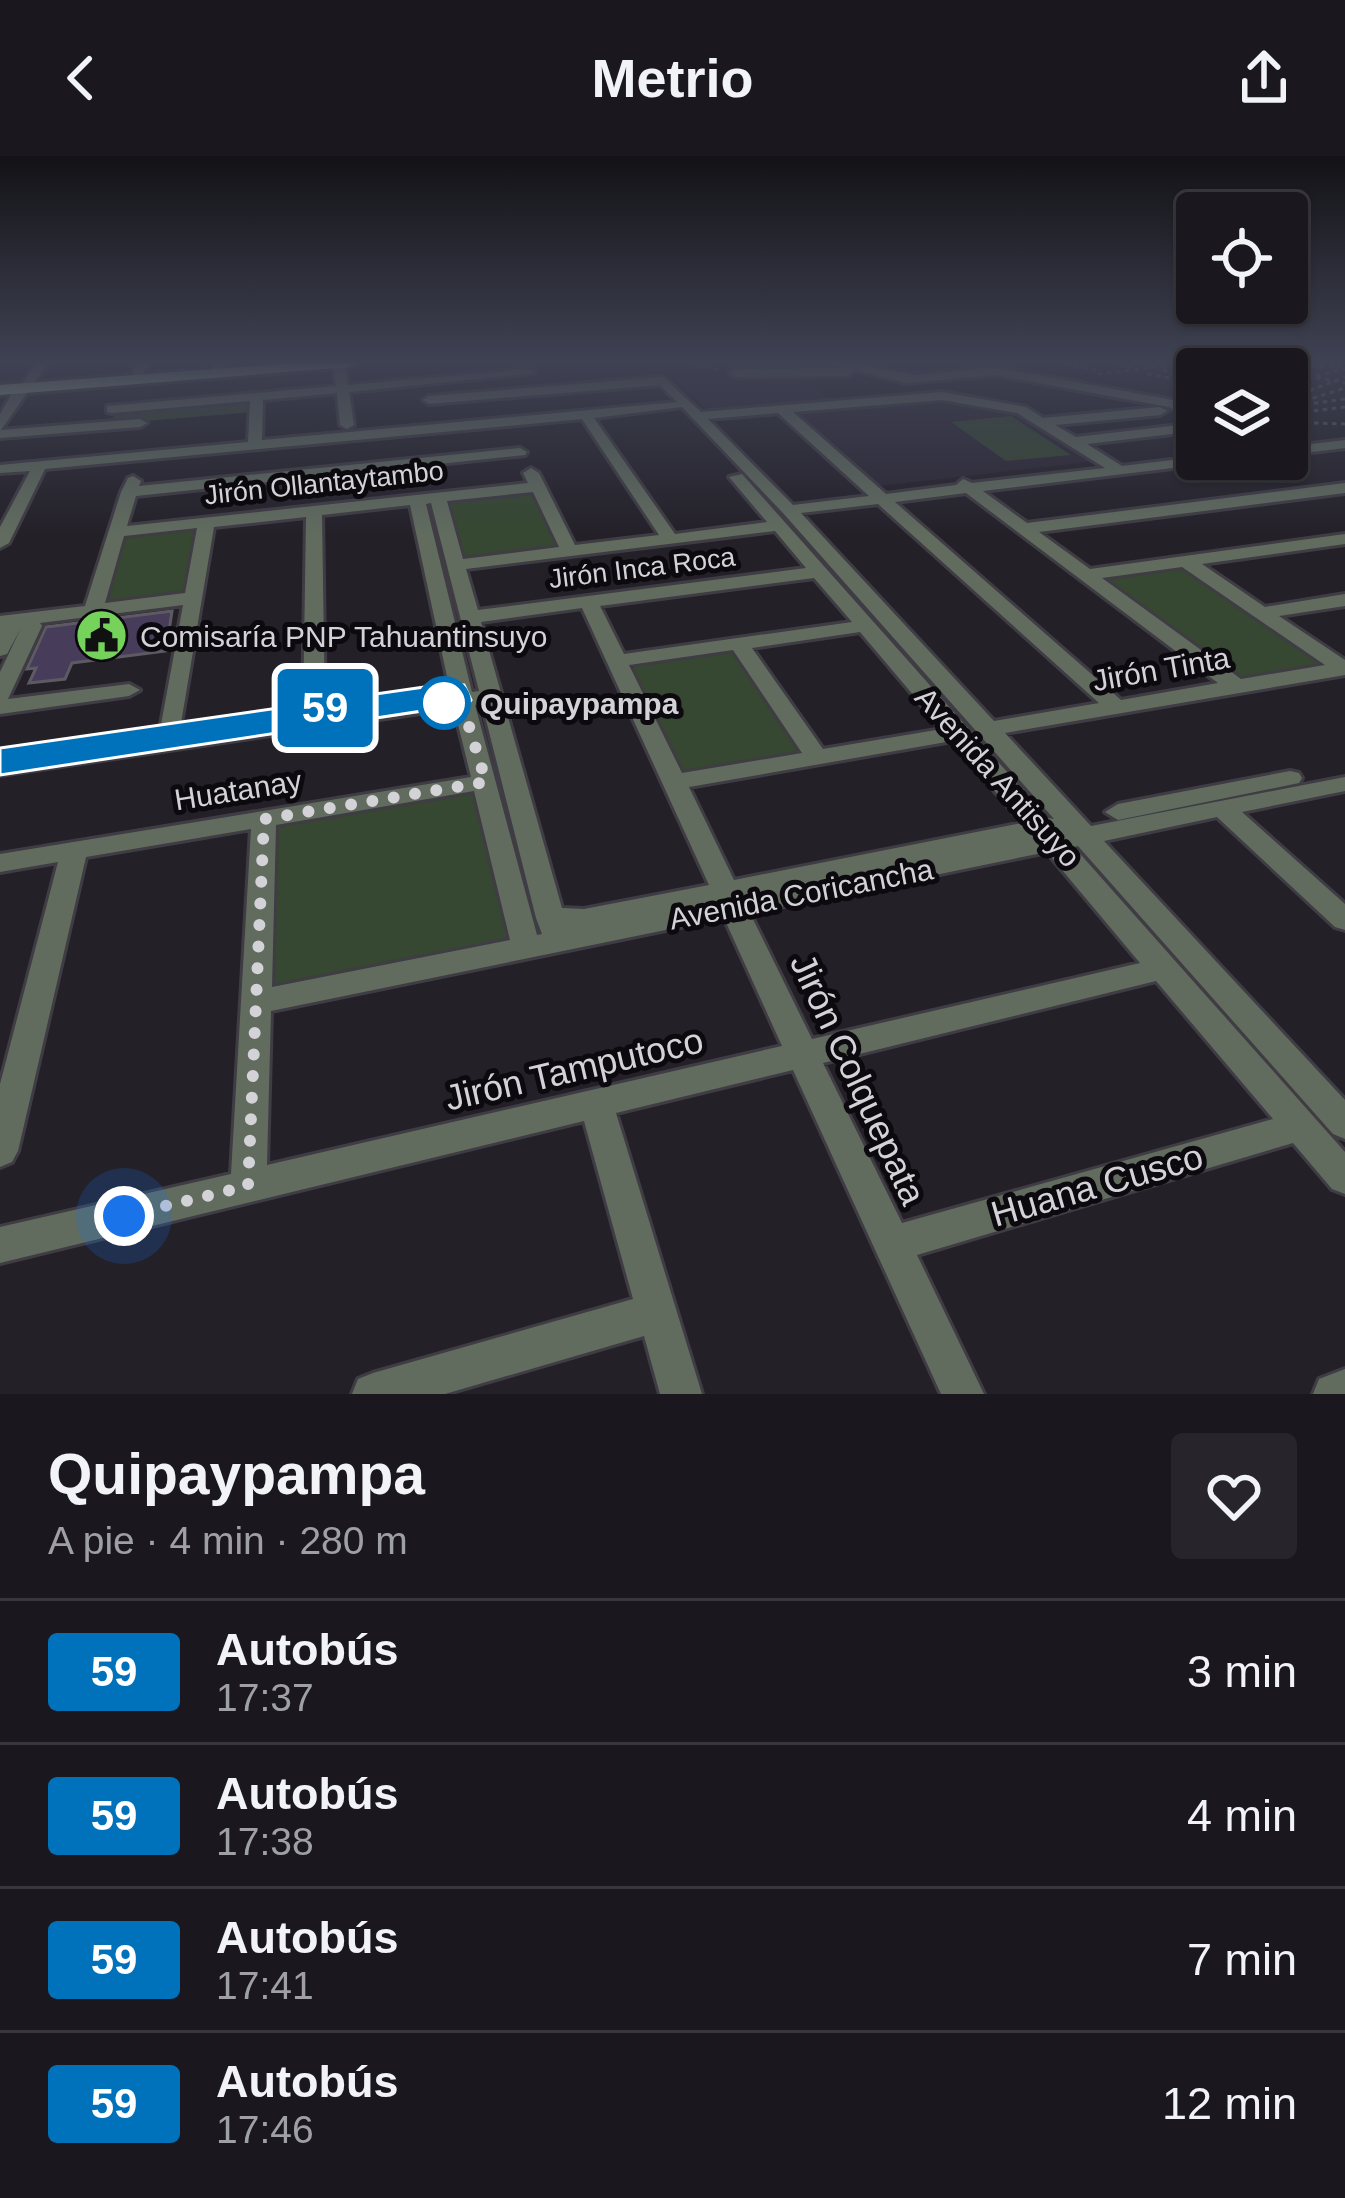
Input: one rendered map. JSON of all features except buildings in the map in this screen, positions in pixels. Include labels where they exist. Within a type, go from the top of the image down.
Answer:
[{"type":"street","points":[[106,426],[108,421]]},
{"type":"street","points":[[0,430],[143,421]]},
{"type":"street","points":[[255,439],[256,421]]},
{"type":"street","points":[[347,421],[347,425]]},
{"type":"street","points":[[0,469],[140,456],[347,425],[520,421]]},
{"type":"street","points":[[590,421],[670,539]]},
{"type":"street","name":"Avenida Antisuyo","points":[[691,421],[989,729],[1166,968],[1332,1118]]},
{"type":"street","name":"Avenida Antisuyo","points":[[704,421],[783,513],[819,572],[958,733],[1064,831],[1332,1118],[1345,1178]]},
{"type":"street","points":[[794,421],[1116,707]]},
{"type":"street","points":[[1041,422],[1053,421]]},
{"type":"street","points":[[506,422],[570,552]]},
{"type":"street","points":[[1041,422],[1114,467],[1176,457]]},
{"type":"street","points":[[255,439],[437,423]]},
{"type":"street","points":[[1072,442],[1176,426]]},
{"type":"street","points":[[1310,448],[1345,444]]},
{"type":"street","points":[[1310,448],[1345,465]]},
{"type":"street","points":[[129,492],[520,452]]},
{"type":"street","points":[[93,610],[140,456]]},
{"type":"street","points":[[457,565],[670,539],[876,495],[1176,462]]},
{"type":"street","points":[[0,544],[40,465]]},
{"type":"street","points":[[964,485],[1236,686]]},
{"type":"street","name":"Jirón Ollantaytambo","points":[[117,532],[538,487]]},
{"type":"street","points":[[1023,529],[1345,488]]},
{"type":"street","points":[[428,499],[457,565],[471,617],[544,935]]},
{"type":"street","points":[[428,499],[459,695],[544,935]]},
{"type":"street","points":[[313,715],[314,511]]},
{"type":"street","points":[[171,730],[206,523]]},
{"type":"street","points":[[1086,575],[1345,539]]},
{"type":"street","points":[[1185,561],[1344,668]]},
{"type":"street","name":"Jirón Inca Roca","points":[[471,617],[819,572]]},
{"type":"street","points":[[8,621],[191,598]]},
{"type":"street","name":"Jirón Tinta","points":[[1262,613],[1345,600]]},
{"type":"street","name":"Jirón Colquepata","points":[[589,602],[963,1394]]},
{"type":"street","points":[[0,650],[11,627],[8,621]]},
{"type":"street","points":[[0,695],[32,626],[8,621]]},
{"type":"street","points":[[617,661],[863,626]]},
{"type":"street","points":[[739,644],[817,757]]},
{"type":"street","name":"Jirón Tinta","points":[[989,729],[1344,668]]},
{"type":"street","points":[[0,707],[129,690]]},
{"type":"street","points":[[0,755],[489,691]]},
{"type":"street","points":[[0,768],[313,715]]},
{"type":"street","points":[[674,782],[958,733]]},
{"type":"street","name":"Avenida Coricancha","points":[[256,1002],[544,935],[1064,831],[1345,767]]},
{"type":"street","name":"Huatanay","points":[[0,863],[486,782]]},
{"type":"street","name":"Avenida Coricancha","points":[[1064,831],[1223,809],[1345,784]]},
{"type":"street","points":[[1223,809],[1345,920]]},
{"type":"street","points":[[248,1186],[264,819]]},
{"type":"street","points":[[0,1151],[11,1060],[74,851]]},
{"type":"street","name":"Jirón Tamputoco","points":[[0,1246],[1166,968]]},
{"type":"street","points":[[596,1104],[681,1394]]},
{"type":"street","name":"Huana Cusco","points":[[892,1244],[1332,1118]]},
{"type":"street","points":[[374,1394],[657,1312]]},
{"type":"street","points":[[1334,1394],[1345,1390]]},
{"type":"path","points":[[1308,423],[1345,424]]},
{"type":"shaded area","points":[[800,421],[1030,421],[1096,461],[871,487]]},
{"type":"green space","points":[[1018,421],[1071,455],[1006,461],[951,422]]},
{"type":"green space","points":[[533,490],[562,549],[463,562],[445,499]]},
{"type":"green space","points":[[201,526],[187,596],[100,606],[121,534]]},
{"type":"green space","points":[[1185,563],[1336,666],[1236,683],[1091,576]]},
{"type":"green space","points":[[736,647],[808,754],[684,776],[631,663]]},
{"type":"green space","points":[[479,789],[516,940],[272,989],[275,823]]},
{"type":"bus line","name":"59","points":[[0,755],[457,689],[461,700],[0,768]]},
{"type":"place","name":"Comisaría PNP Tahuantinsuyo","points":[[101,636]]},
{"type":"place","name":"Quipaypampa","points":[[444,703]]},
{"type":"route","points":[[124,1216],[248,1186],[264,819],[486,782],[461,700],[444,703]]}]
